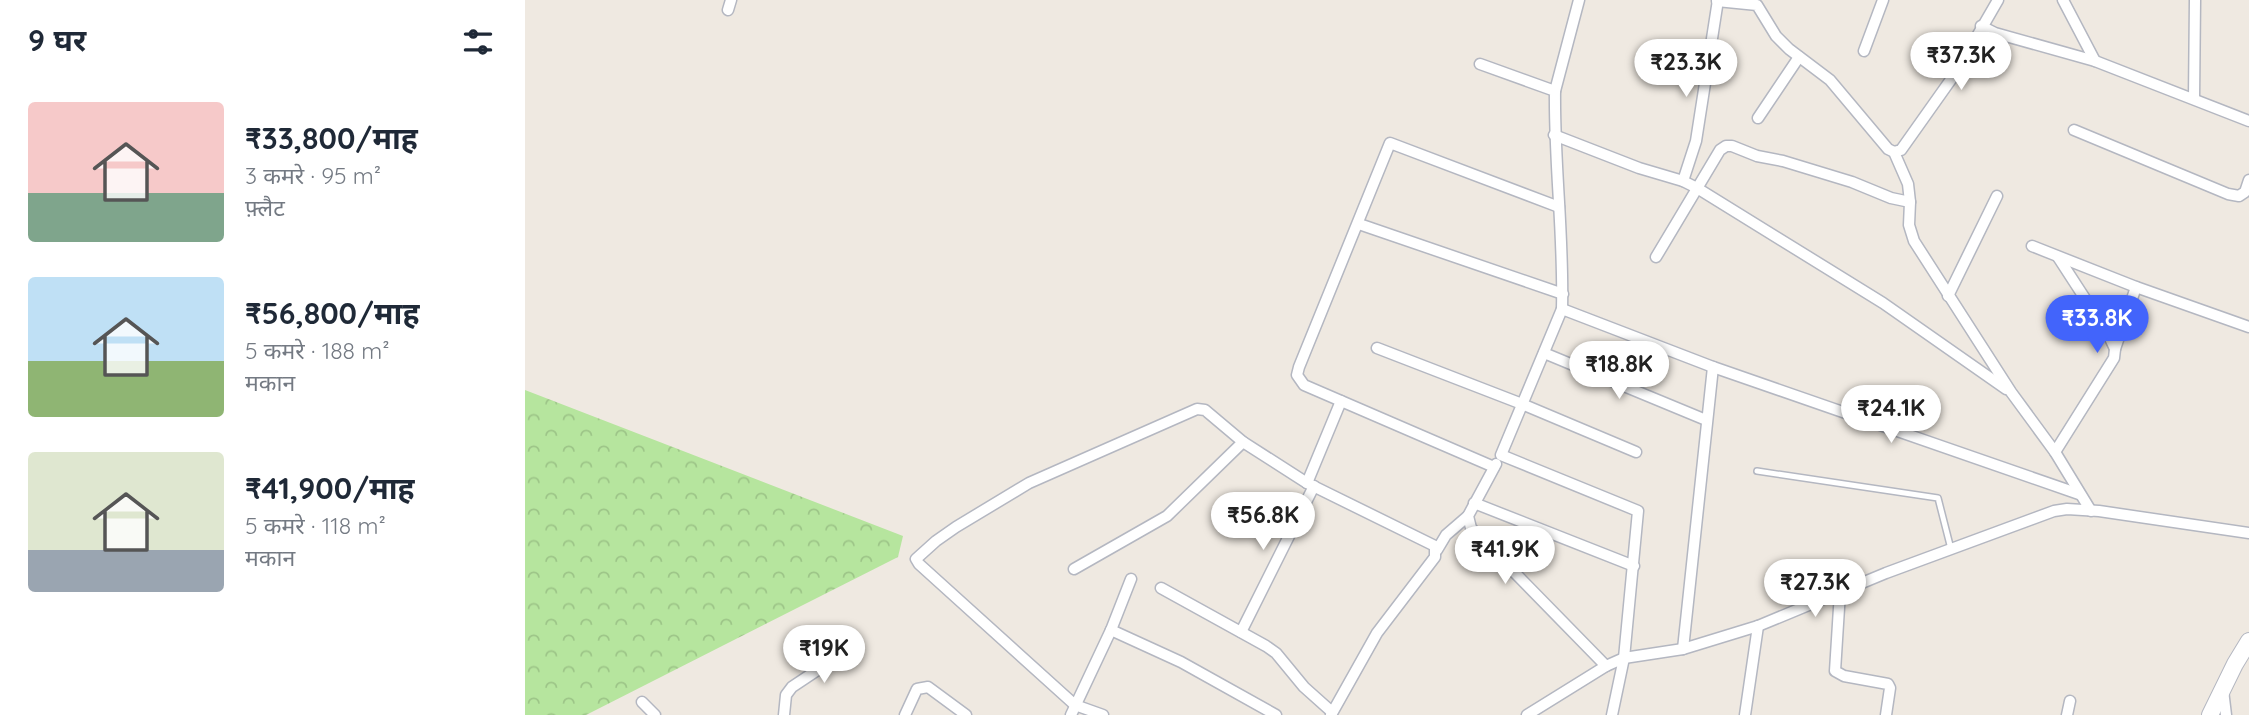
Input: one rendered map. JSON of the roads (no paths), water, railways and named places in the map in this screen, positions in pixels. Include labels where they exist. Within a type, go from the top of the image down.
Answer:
[{"type":"main road","points":[[2210,715],[2249,641]]},
{"type":"street","points":[[1161,588],[1276,653],[1304,687],[1331,713],[1377,633],[1436,557],[1446,535],[1468,516],[1501,455],[1562,309],[1554,135],[1555,91],[1579,0]]},
{"type":"street","points":[[1683,181],[1696,141],[1718,0],[1758,3],[1776,36],[1830,80],[1888,149],[1894,152],[1904,171],[1910,202],[1909,225],[1915,242],[2091,510]]},
{"type":"street","points":[[1864,51],[1883,0]]},
{"type":"street","points":[[1894,152],[1901,149],[1957,71],[1998,0]]},
{"type":"street","points":[[2063,0],[2095,61]]},
{"type":"street","points":[[2194,99],[2195,0]]},
{"type":"street","points":[[1982,26],[1995,33],[2095,61],[2249,121]]},
{"type":"street","points":[[1758,118],[1800,57]]},
{"type":"street","points":[[1480,64],[1555,91]]},
{"type":"street","points":[[2074,130],[2228,194],[2239,196],[2245,192],[2249,180]]},
{"type":"street","points":[[1554,135],[1697,188],[1883,303],[2011,392]]},
{"type":"street","points":[[1495,467],[1304,385],[1297,375],[1390,143],[1559,207]]},
{"type":"street","points":[[1656,257],[1720,149],[1726,146],[1852,182],[1891,198],[1910,202]]},
{"type":"street","points":[[1948,296],[1997,196]]},
{"type":"street","points":[[1359,223],[1563,294]]},
{"type":"street","points":[[2032,246],[2249,327]]},
{"type":"street","points":[[2058,257],[2115,349]]},
{"type":"street","points":[[2055,452],[2114,358],[2136,287]]},
{"type":"street","points":[[1562,309],[1713,368],[2079,494]]},
{"type":"street","points":[[1377,348],[1636,452]]},
{"type":"street","points":[[1544,353],[1706,420]]},
{"type":"street","points":[[1683,649],[1713,368]]},
{"type":"street","points":[[1241,632],[1310,484],[1341,401]]},
{"type":"street","points":[[1103,715],[1073,710],[919,564],[918,557],[956,527],[1029,483],[1197,409],[1205,410],[1243,442],[1310,484],[1433,543],[1437,550]]},
{"type":"street","points":[[1074,569],[1167,516],[1243,442]]},
{"type":"street","points":[[1501,455],[1636,509],[1639,514],[1624,658],[1612,715]]},
{"type":"street","points":[[1474,503],[1634,566]]},
{"type":"street","points":[[1527,715],[1606,666],[1624,658],[1683,649],[1758,626],[2054,511],[2091,510],[2249,533]]},
{"type":"street","points":[[1468,516],[1471,528],[1606,666]]},
{"type":"street","points":[[1073,710],[1111,630],[1131,579]]},
{"type":"street","points":[[1840,592],[1835,671],[1844,676],[1888,684],[1886,715]]},
{"type":"street","points":[[1745,715],[1758,626]]},
{"type":"street","points":[[1111,630],[1181,662],[1276,715]]},
{"type":"street","points":[[784,715],[786,695],[792,687],[852,647]]},
{"type":"street","points":[[905,715],[917,689],[923,687],[928,687],[966,715]]},
{"type":"street","points":[[2223,688],[2226,715]]},
{"type":"street","points":[[2067,715],[2070,701]]},
{"type":"street","points":[[642,702],[655,715]]},
{"type":"lane","points":[[1757,471],[1938,498],[1951,549]]}]
